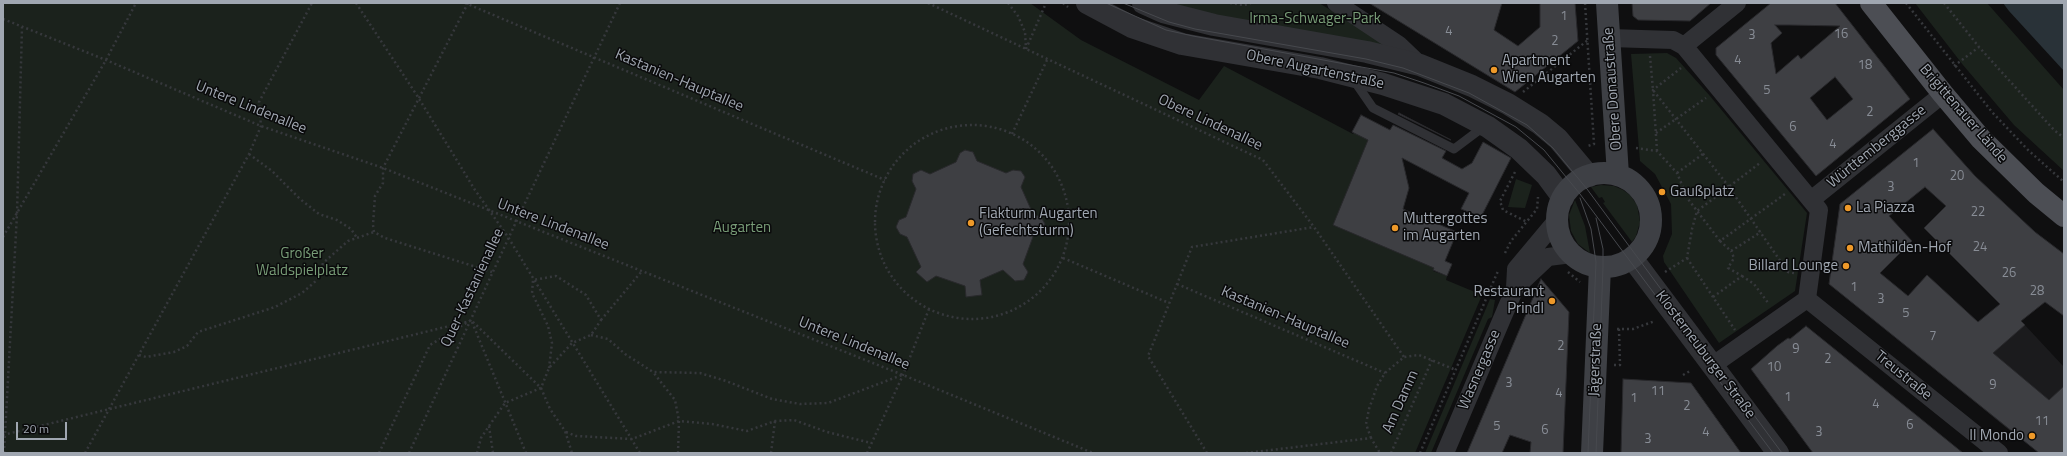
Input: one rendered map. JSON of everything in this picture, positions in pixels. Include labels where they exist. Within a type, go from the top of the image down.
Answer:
[{"type":"main road","name":"Obere Donaustraße","points":[[1607,3],[1618,176]]},
{"type":"main road","name":"Brigittenauer Lände","points":[[1871,3],[1943,94],[2007,165],[2064,216]]},
{"type":"main road","points":[[1607,173],[1618,176],[1631,182],[1641,191],[1648,203],[1651,216],[1650,230],[1646,242],[1632,258],[1613,266],[1600,267],[1582,261],[1572,254],[1561,239],[1557,220],[1559,208],[1563,198],[1573,185],[1589,176],[1607,173]]},
{"type":"main road","name":"Jägerstraße","points":[[1592,453],[1600,267]]},
{"type":"street","name":"Obere Augartenstraße","points":[[1087,3],[1132,26],[1182,44],[1320,68],[1423,96],[1444,104],[1488,126],[1525,154],[1546,175],[1563,198]]},
{"type":"street","name":"Obere Augartenstraße","points":[[1143,3],[1162,12],[1214,25],[1367,52],[1420,65],[1472,86],[1508,104],[1540,124],[1558,139],[1589,176]]},
{"type":"street","name":"Obere Augartenstraße","points":[[1336,3],[1398,45],[1420,65]]},
{"type":"street","points":[[1684,46],[1737,3]]},
{"type":"street","points":[[1610,38],[1673,40],[1684,46],[1819,210],[1807,300],[1713,365]]},
{"type":"street","name":"Württemberggasse","points":[[1811,200],[1943,94]]},
{"type":"street","name":"Wasnergasse","points":[[1445,453],[1515,288],[1516,268],[1557,220]]},
{"type":"street","name":"Wasnergasse","points":[[1515,288],[1548,257],[1572,254]]},
{"type":"street","name":"Klosterneuburger Straße","points":[[1632,258],[1778,453]]},
{"type":"street","name":"Treustraße","points":[[1807,300],[1998,453]]},
{"type":"lane","points":[[1350,75],[1373,108],[1454,149],[1478,131],[1488,126]]},
{"type":"path","points":[[3,237],[106,60],[136,3]]},
{"type":"path","points":[[85,453],[249,154],[261,126],[260,102],[312,3]]},
{"type":"path","points":[[356,3],[418,97],[490,212],[508,237],[640,453]]},
{"type":"path","points":[[374,232],[375,196],[383,183],[383,168],[467,3]]},
{"type":"path","name":"Kastanien-Hauptallee","points":[[467,3],[885,180]]},
{"type":"path","name":"Quer-Kastanienallee","points":[[409,453],[508,237],[620,3]]},
{"type":"path","name":"Obere Lindenallee","points":[[928,3],[1263,160],[1314,227],[1404,357]]},
{"type":"path","points":[[1008,3],[1018,16],[1025,32],[1026,50]]},
{"type":"path","points":[[1026,50],[1046,3]]},
{"type":"path","points":[[1230,3],[1244,5],[1251,3]]},
{"type":"path","points":[[1572,154],[1594,144],[1585,3]]},
{"type":"path","points":[[1906,3],[1954,66],[1992,112],[2028,150],[2064,182]]},
{"type":"path","points":[[1944,3],[1979,47],[2054,130],[2064,138]]},
{"type":"path","name":"Untere Lindenallee","points":[[3,19],[106,60],[261,126],[383,168],[490,212],[903,374],[1093,453]]},
{"type":"path","points":[[4,453],[17,214],[22,27]]},
{"type":"path","points":[[1517,97],[1588,39]]},
{"type":"path","points":[[1649,40],[1657,151],[1677,173],[1688,199],[1720,242],[1731,251],[1734,258],[1728,268],[1754,284],[1780,318]]},
{"type":"path","points":[[1954,66],[1979,47]]},
{"type":"path","points":[[1012,134],[1047,60]]},
{"type":"path","points":[[1653,90],[1687,64]]},
{"type":"path","points":[[1656,133],[1719,88]]},
{"type":"path","points":[[1653,90],[1677,119],[1752,218],[1788,272],[1810,276]]},
{"type":"path","points":[[964,125],[987,126],[1012,134],[1028,142],[1042,154],[1054,168],[1061,182],[1067,199],[1070,216],[1068,239],[1063,258],[1054,276],[1039,293],[1028,301],[1007,312],[985,318],[971,319],[944,315],[929,309],[912,298],[901,288],[891,275],[879,247],[875,228],[876,209],[885,180],[893,166],[912,146],[942,130],[964,125]]},
{"type":"path","points":[[1645,150],[1657,151]]},
{"type":"path","points":[[249,154],[272,171],[300,199],[319,214],[337,220],[352,230],[357,238]]},
{"type":"path","points":[[1677,173],[1703,154]]},
{"type":"path","points":[[1738,334],[1687,258],[1692,229],[1697,211],[1773,154]]},
{"type":"path","points":[[1517,168],[1500,201],[1503,210],[1526,222]]},
{"type":"path","points":[[1720,242],[1798,184]]},
{"type":"path","points":[[1504,255],[1511,241],[1537,209],[1539,191]]},
{"type":"path","points":[[1206,453],[1148,356],[1192,247],[1314,227]]},
{"type":"path","points":[[139,355],[146,357],[174,352],[187,346],[198,332],[275,307],[302,293],[318,280],[323,263],[348,241],[374,232],[385,238],[492,272]]},
{"type":"path","points":[[1731,251],[1761,232]]},
{"type":"path","points":[[1063,258],[1170,302]]},
{"type":"path","points":[[1660,276],[1687,258]]},
{"type":"path","points":[[1420,453],[1498,270]]},
{"type":"path","points":[[549,368],[572,343],[591,335],[601,320],[642,271]]},
{"type":"path","points":[[533,280],[556,276],[586,294],[601,320]]},
{"type":"path","points":[[1713,297],[1742,276]]},
{"type":"path","points":[[477,453],[480,438],[505,403],[541,388],[549,368],[552,344],[548,326],[532,293],[533,280]]},
{"type":"path","name":"Kastanien-Hauptallee","points":[[1177,284],[1385,373]]},
{"type":"path","points":[[867,453],[903,374],[929,309]]},
{"type":"path","points":[[4,435],[110,407],[471,320]]},
{"type":"path","points":[[471,320],[541,388],[550,409],[565,431],[572,453]]},
{"type":"path","points":[[471,320],[526,453]]},
{"type":"path","points":[[379,453],[430,345],[471,320]]},
{"type":"path","points":[[1614,329],[1633,329],[1657,320]]},
{"type":"path","points":[[591,335],[608,339],[625,354],[652,372],[675,400],[679,422],[678,453]]},
{"type":"path","points":[[1380,453],[1371,438],[1366,424],[1376,386],[1385,373],[1404,357],[1419,355],[1456,370]]},
{"type":"path","name":"Am Damm","points":[[1391,453],[1432,360]]},
{"type":"path","points":[[1683,375],[1690,371]]},
{"type":"path","points":[[652,372],[700,373],[726,381],[772,399],[800,404],[828,403],[903,374]]},
{"type":"path","points":[[565,431],[576,436],[632,439],[679,422],[712,424],[748,430],[775,422],[794,420],[827,432],[871,443]]},
{"type":"path","points":[[771,453],[775,422]]},
{"type":"path","points":[[489,426],[493,453]]},
{"type":"path","points":[[1246,453],[1371,438]]},
{"type":"path","points":[[1286,448],[1286,453]]},
{"type":"shaded area","points":[[2003,3],[2064,3],[2064,71],[2009,11]]},
{"type":"shaded area","points":[[2010,309],[2064,367],[2064,386],[2014,434],[1937,371]]},
{"type":"green space","name":"Augarten","points":[[3,3],[1030,3],[1081,40],[1199,100],[1224,66],[1353,134],[1354,133],[1368,140],[1333,225],[1434,268],[1433,271],[1447,276],[1446,280],[1482,295],[1415,453],[3,453]]},
{"type":"green space","name":"Irma-Schwager-Park","points":[[1161,3],[1319,3],[1388,45],[1387,47],[1190,12]]},
{"type":"green space","points":[[1915,3],[1987,3],[2064,90],[2064,171],[2014,125],[1963,65]]},
{"type":"green space","points":[[1667,53],[1676,58],[1710,96],[1807,213],[1795,291],[1719,343],[1664,262],[1663,256],[1672,234],[1671,204],[1655,174],[1640,161],[1631,54]]},
{"type":"green space","points":[[1516,179],[1532,185],[1525,208],[1508,207]]},
{"type":"green space","points":[[1601,185],[1614,186],[1623,190],[1630,195],[1637,205],[1640,222],[1636,236],[1632,242],[1603,203],[1605,202],[1602,197],[1599,198],[1591,187]]},
{"type":"green space","points":[[1575,200],[1585,226],[1590,253],[1578,244],[1571,231],[1569,215]]},
{"type":"green space","points":[[1490,299],[1495,300],[1492,317],[1488,319],[1431,453],[1425,453]]},
{"type":"building","points":[[1369,3],[1502,3],[1494,30],[1518,46],[1540,27],[1540,3],[1575,3],[1578,41],[1515,92]]},
{"type":"building","points":[[1632,3],[1711,3],[1690,21],[1638,20],[1633,16]]},
{"type":"building","points":[[1771,3],[1835,3],[1910,99],[1816,176],[1716,55],[1716,48]],"holes":[[[1775,25],[1789,25],[1840,26],[1801,59],[1798,55],[1776,74],[1771,43],[1782,33]],[[1835,77],[1853,99],[1827,120],[1810,98]]]},
{"type":"building","points":[[1399,113],[1451,140],[1398,114]]},
{"type":"building","points":[[1361,115],[1390,130],[1393,125],[1446,151],[1442,158],[1462,169],[1472,163],[1483,142],[1511,158],[1481,217],[1461,209],[1469,193],[1402,158],[1409,188],[1403,209],[1457,232],[1445,261],[1452,264],[1447,276],[1433,270],[1434,268],[1333,225],[1368,140],[1352,132]]},
{"type":"building","points":[[1933,129],[1975,176],[2035,232],[2064,254],[2064,316],[2045,302],[2021,321],[2025,325],[1993,353],[2049,400],[2064,386],[2064,453],[2039,453],[1829,284],[1840,204]],"holes":[[[1925,187],[1946,206],[1924,228],[2000,304],[1978,322],[1927,275],[1908,296],[1880,273],[1912,241],[1889,216]]]},
{"type":"building","name":"Flakturm Augarten (Gefechtsturm)","points":[[965,150],[973,152],[977,161],[1006,173],[1013,170],[1021,171],[1025,177],[1021,187],[1033,214],[1041,217],[1045,224],[1041,232],[1034,234],[1023,264],[1028,272],[1024,280],[1015,281],[1003,270],[980,280],[982,295],[966,297],[965,286],[936,276],[927,282],[916,272],[921,267],[907,237],[900,234],[896,227],[899,220],[906,217],[916,189],[912,181],[913,174],[921,170],[930,174],[956,162],[960,153]]},
{"type":"building","points":[[1541,279],[1569,312],[1563,453],[1530,453],[1531,442],[1510,435],[1502,453],[1467,453]]},
{"type":"building","points":[[1806,326],[1963,453],[1813,453],[1751,369],[1777,346],[1788,338],[1790,339]]},
{"type":"building","points":[[1623,379],[1691,383],[1741,453],[1621,453]]},
{"type":"tram line","points":[[1106,3],[1166,30],[1394,73],[1459,96],[1516,127],[1544,150],[1580,194],[1773,453]]},
{"type":"tram line","points":[[1123,3],[1169,22],[1195,29],[1366,59],[1403,68],[1469,93],[1527,125],[1553,148],[1587,189],[1782,453]]},
{"type":"tram line","points":[[1580,198],[1591,229],[1596,262],[1588,453]]},
{"type":"tram line","points":[[1596,218],[1603,249],[1603,267],[1596,453]]},
{"type":"place","name":"Apartment Wien Augarten","points":[[1494,70]]},
{"type":"place","name":"Gaußplatz","points":[[1662,192]]},
{"type":"place","name":"La Piazza","points":[[1848,208]]},
{"type":"place","name":"Flakturm Augarten (Gefechtsturm)","points":[[971,223]]},
{"type":"place","name":"Muttergottes im Augarten","points":[[1395,228]]},
{"type":"place","name":"Mathilden-Hof","points":[[1850,248]]},
{"type":"place","name":"Billard Lounge","points":[[1846,266]]},
{"type":"place","name":"Restaurant Prindl","points":[[1552,301]]},
{"type":"place","name":"Il Mondo","points":[[2032,436]]},
{"type":"park label","name":"Großer Waldspielplatz","points":[[302,262]]}]
